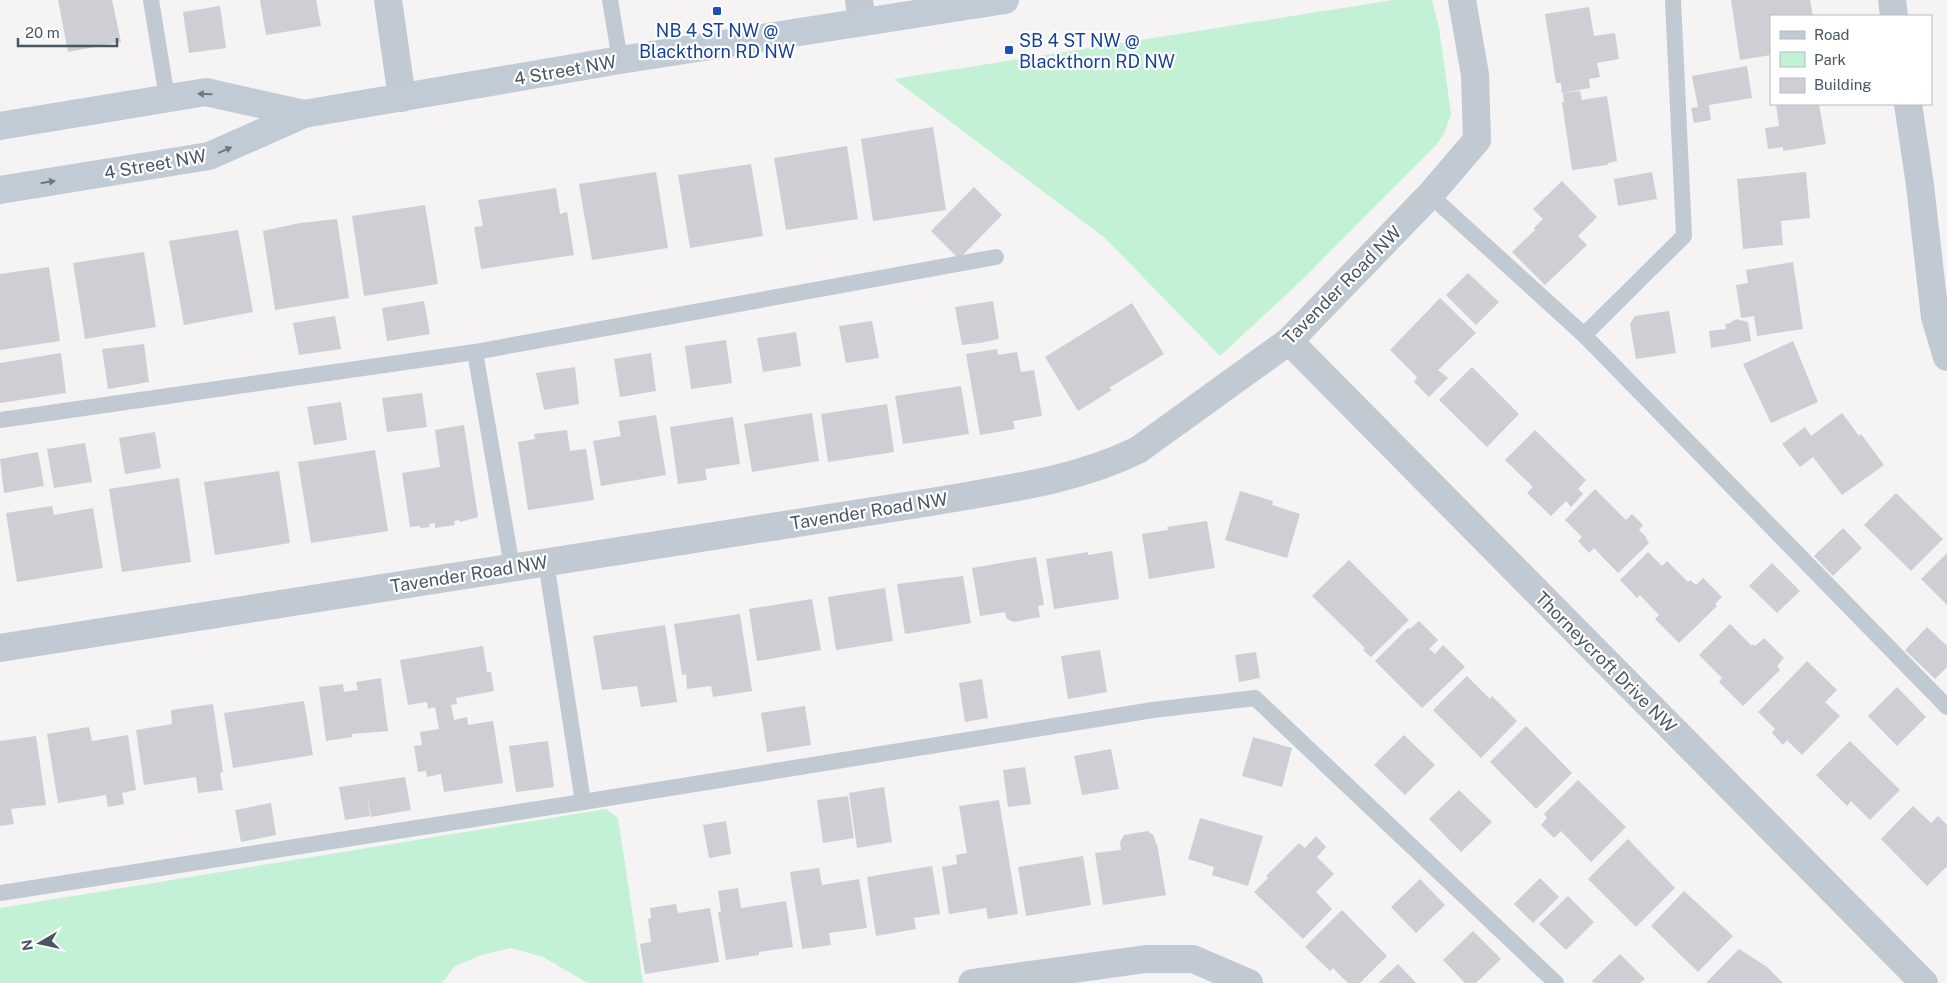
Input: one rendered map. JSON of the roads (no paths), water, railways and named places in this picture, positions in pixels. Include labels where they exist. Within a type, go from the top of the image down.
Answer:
[{"type":"main road","name":"4 Street NW","points":[[0,190],[209,156],[304,114],[620,60],[861,11],[1005,0]]},
{"type":"main road","name":"4 Street NW","points":[[0,126],[206,92],[304,114]]},
{"type":"street","points":[[388,0],[402,98]]},
{"type":"street","name":"Tavender Road NW","points":[[0,648],[1053,481],[1115,461],[1138,450],[1289,341],[1430,195],[1477,140],[1475,75],[1462,0]]},
{"type":"street","points":[[1892,0],[1894,15]]},
{"type":"street","points":[[1908,105],[1920,185],[1935,317],[1947,357]]},
{"type":"street","name":"Thorneycroft Drive NW","points":[[1289,341],[1924,983]]},
{"type":"street","points":[[972,983],[1155,959],[1193,960],[1246,980],[1249,983]]},
{"type":"lane","points":[[151,0],[167,98]]},
{"type":"lane","points":[[610,0],[620,60]]},
{"type":"lane","points":[[1584,335],[1684,236],[1673,0]]},
{"type":"lane","points":[[1430,195],[1584,335],[1947,707]]},
{"type":"lane","points":[[0,420],[475,352],[996,257]]},
{"type":"lane","points":[[475,352],[512,567]]},
{"type":"lane","points":[[546,562],[583,802]]},
{"type":"lane","points":[[0,893],[583,802],[1153,710],[1255,698],[1556,983]]},
{"type":"place","name":"NB 4 ST NW @ Blackthorn RD NW","points":[[717,11]]},
{"type":"place","name":"SB 4 ST NW @ Blackthorn RD NW","points":[[1009,50]]}]
